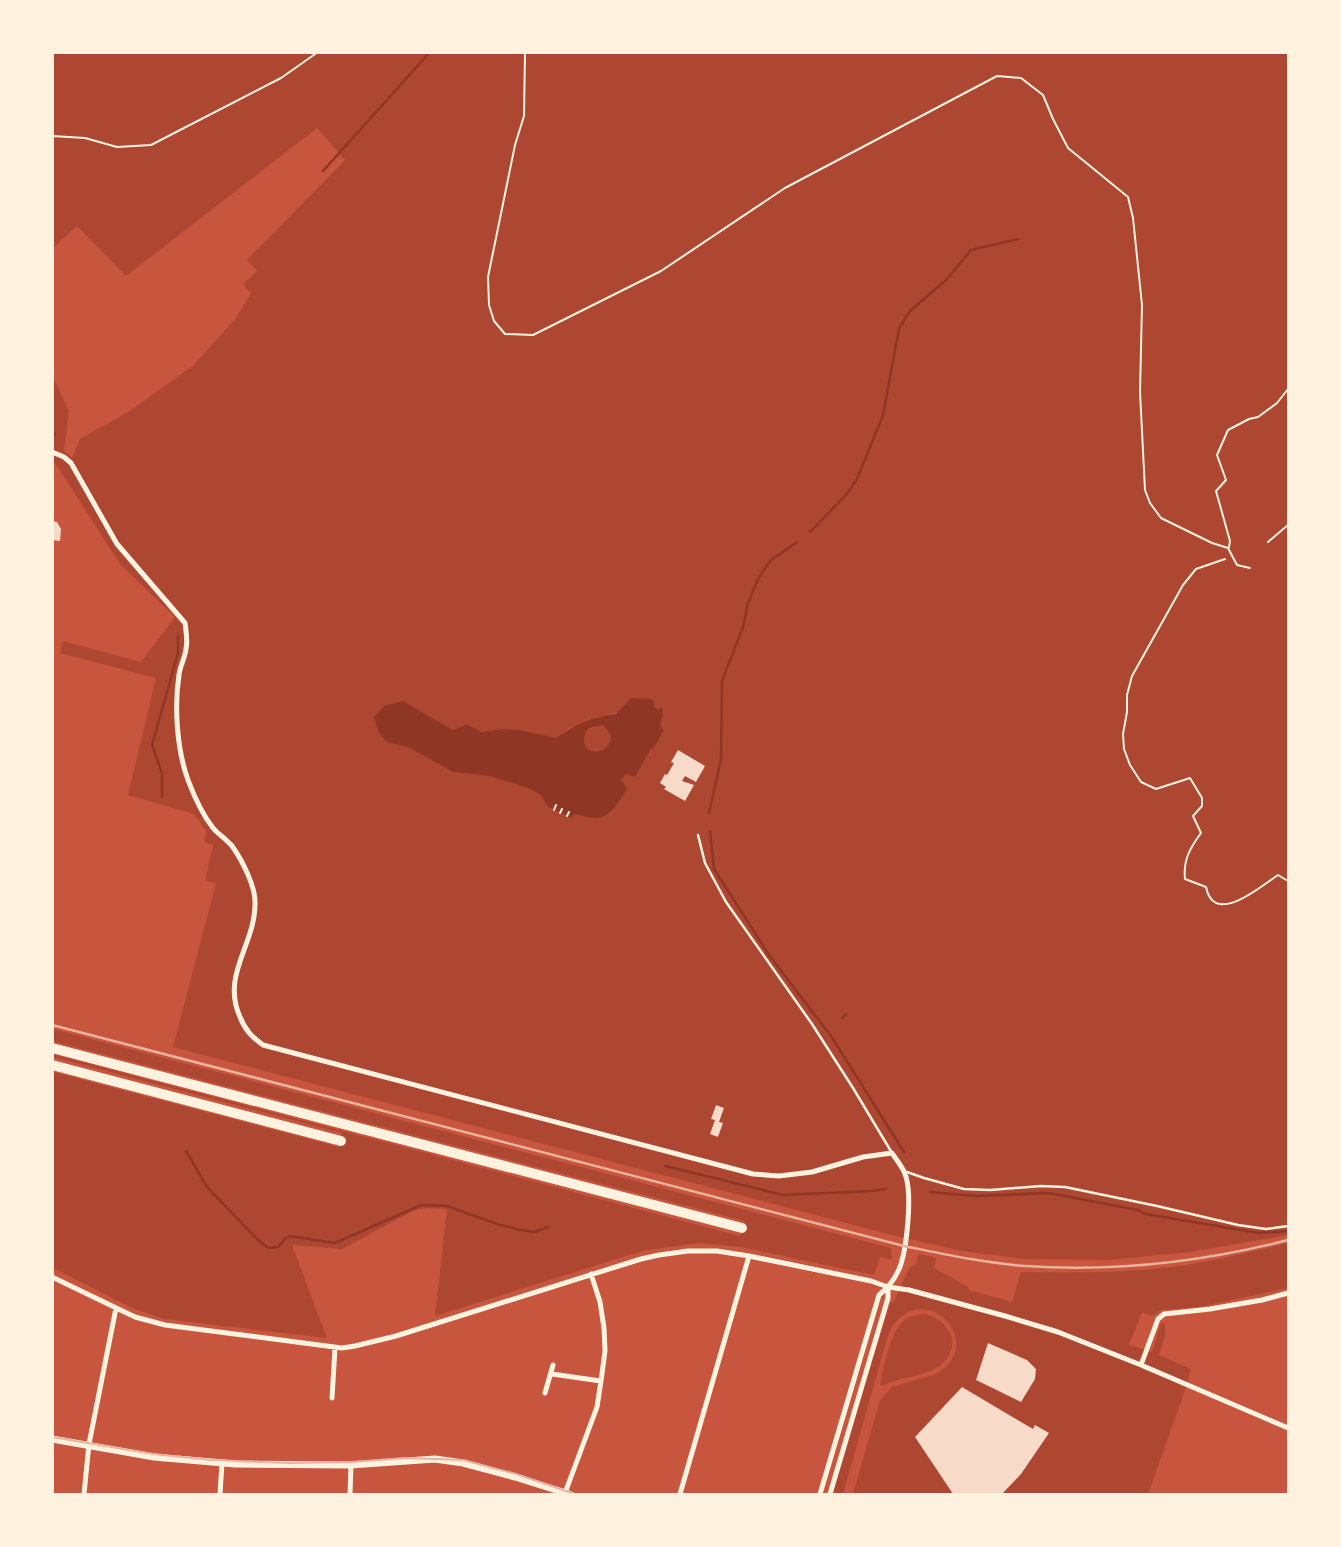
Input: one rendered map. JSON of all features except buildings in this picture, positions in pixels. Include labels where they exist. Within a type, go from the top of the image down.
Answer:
[{"type":"highway","points":[[52,1048],[742,1228]]},
{"type":"highway","points":[[52,1065],[341,1141]]},
{"type":"street","points":[[52,452],[71,463],[117,544],[185,623],[186,650],[179,674],[177,711],[180,746],[187,779],[213,828],[232,846],[252,882],[256,902],[253,926],[241,954],[234,983],[236,1007],[245,1028],[253,1038],[263,1045],[753,1174],[779,1176],[892,1153],[904,1170],[908,1185],[906,1230],[900,1264],[888,1287],[879,1295],[820,1494]]},
{"type":"street","points":[[52,1277],[135,1317],[165,1325],[335,1348],[396,1336],[659,1255],[717,1251],[909,1290],[1058,1332],[1289,1428]]},
{"type":"street","points":[[680,1494],[749,1256]]},
{"type":"street","points":[[52,1439],[154,1457],[222,1463],[351,1465],[435,1459],[454,1461],[567,1494],[597,1407],[605,1351],[600,1302],[592,1274]]},
{"type":"street","points":[[830,1494],[888,1297],[888,1287]]},
{"type":"street","points":[[1141,1365],[1158,1318],[1164,1314],[1210,1309],[1289,1293]]},
{"type":"street","points":[[84,1494],[89,1446],[116,1308]]},
{"type":"street","points":[[332,1398],[335,1348]]},
{"type":"street","points":[[545,1393],[553,1365]]},
{"type":"street","points":[[552,1374],[601,1381]]},
{"type":"street","points":[[220,1494],[222,1463]]},
{"type":"street","points":[[350,1494],[351,1465]]},
{"type":"lane","points":[[698,835],[705,863],[726,902],[812,1024],[892,1153]]},
{"type":"lane","points":[[904,1170],[964,1189],[990,1191],[1041,1186],[1065,1188],[1238,1225],[1266,1229],[1289,1226]]},
{"type":"path","points":[[52,136],[85,138],[117,148],[151,145],[281,78],[318,52]]},
{"type":"path","points":[[525,52],[524,116],[515,145],[488,277],[489,305],[494,321],[505,334],[533,335],[597,304],[661,271],[785,188],[855,150],[997,76],[1021,78],[1043,94],[1068,148],[1128,197],[1133,218],[1141,293],[1140,392],[1143,462],[1145,490],[1150,503],[1161,518],[1228,548]]},
{"type":"path","points":[[1250,568],[1237,565],[1228,548],[1230,541],[1216,491],[1226,480],[1217,454],[1228,430],[1258,416],[1289,389]]},
{"type":"path","points":[[1268,542],[1289,525]]},
{"type":"path","points":[[1225,559],[1196,569],[1183,585],[1132,676],[1127,695],[1124,749],[1141,782],[1156,789],[1190,778],[1202,798],[1202,806],[1193,816],[1201,833],[1189,850],[1184,869],[1185,879],[1206,887],[1208,896],[1215,903],[1224,905],[1240,901],[1278,875],[1289,881]]},
{"type":"path","points":[[554,810],[556,805]]},
{"type":"path","points":[[560,813],[562,808]]},
{"type":"path","points":[[567,816],[569,811]]},
{"type":"shaded area","points":[[53,53],[1288,53],[1288,1235],[1190,1252],[1109,1260],[1024,1259],[962,1251],[173,1047],[216,883],[205,881],[213,845],[204,842],[206,831],[194,814],[128,795],[156,678],[60,653],[63,641],[141,662],[175,617],[120,564],[53,462],[52,375],[69,411],[64,451],[72,458],[80,439],[130,411],[194,365],[236,318],[251,293],[243,284],[257,271],[247,260],[345,160],[317,128],[126,276],[77,226],[53,248]],"holes":[[[403,701],[453,730],[467,724],[481,732],[520,730],[556,738],[572,726],[593,718],[652,706],[660,710],[663,716],[660,725],[664,732],[643,762],[572,818],[530,789],[490,776],[453,772],[408,747]]]},
{"type":"shaded area","points":[[631,698],[650,699],[655,702],[653,706],[659,710],[662,706],[660,725],[664,731],[635,777],[626,774],[621,780],[627,788],[616,806],[603,817],[596,818],[574,814],[572,818],[547,806],[541,795],[530,789],[490,776],[453,772],[408,747],[387,742],[379,733],[374,717],[384,706],[403,701],[453,730],[467,724],[481,732],[520,730],[556,738],[584,722],[616,714]],"holes":[[[602,725],[611,738],[605,748],[601,751],[590,751],[585,746],[584,739],[588,730]]]},
{"type":"shaded area","points":[[602,725],[611,738],[608,745],[601,751],[586,749],[584,739],[587,732]]},
{"type":"shaded area","points":[[53,1029],[891,1248],[892,1260],[880,1257],[874,1275],[741,1247],[698,1243],[642,1251],[435,1316],[447,1209],[426,1208],[413,1211],[342,1249],[292,1245],[327,1338],[165,1319],[134,1309],[53,1268],[53,1072],[339,1147],[342,1133],[53,1057],[52,1054],[740,1236],[745,1221],[56,1042],[53,1039]]},
{"type":"shaded area","points":[[1288,1243],[1288,1288],[1199,1307],[1161,1310],[1153,1316],[1142,1312],[1129,1345],[1152,1352],[1161,1324],[1165,1323],[1165,1336],[1159,1355],[1191,1369],[1148,1494],[853,1494],[880,1400],[892,1387],[936,1374],[951,1361],[956,1346],[954,1331],[945,1319],[932,1311],[918,1310],[902,1316],[889,1332],[843,1494],[833,1494],[890,1304],[910,1267],[916,1265],[918,1254],[936,1258],[934,1268],[969,1290],[1012,1302],[1021,1272],[1096,1272],[1172,1267]]},
{"type":"shaded area","points":[[925,1314],[940,1321],[952,1338],[947,1359],[923,1374],[880,1385],[888,1351],[899,1326],[908,1318]]},
{"type":"waterway","points":[[323,171],[430,52]]},
{"type":"waterway","points":[[810,532],[846,495],[857,479],[883,415],[899,329],[909,312],[947,279],[971,250],[1018,239]]},
{"type":"waterway","points":[[709,813],[721,759],[722,681],[758,579],[770,561],[797,542]]},
{"type":"waterway","points":[[162,797],[162,773],[152,745],[178,653],[178,636]]},
{"type":"waterway","points":[[710,831],[714,869],[769,955],[831,1036],[904,1152]]},
{"type":"waterway","points":[[842,1018],[846,1014]]},
{"type":"waterway","points":[[186,1151],[207,1187],[268,1248],[278,1247],[290,1236],[335,1243],[421,1205],[447,1206],[521,1230],[534,1232],[548,1227]]},
{"type":"waterway","points":[[665,1166],[783,1195],[886,1189]]},
{"type":"waterway","points":[[930,1192],[977,1196],[1049,1193],[1138,1210],[1145,1214],[1259,1233],[1288,1231]]},
{"type":"tram line","points":[[52,1437],[153,1454],[212,1460],[289,1463],[405,1458],[463,1460],[575,1494]]},
{"type":"railway","points":[[52,1025],[904,1246],[964,1258],[1025,1266],[1092,1268],[1158,1264],[1288,1240]]}]
